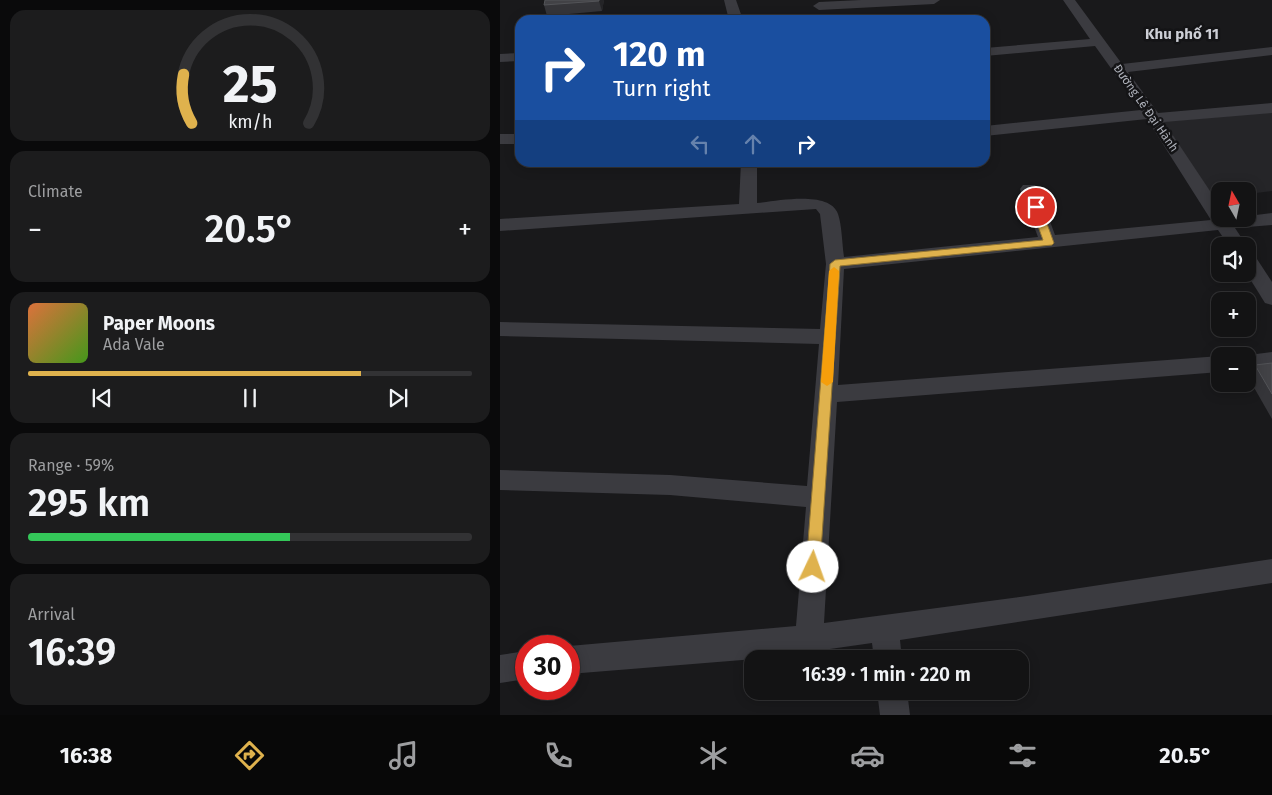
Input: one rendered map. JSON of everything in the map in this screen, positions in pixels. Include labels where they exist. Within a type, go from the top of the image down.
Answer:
[{"type":"street","points":[[730,0],[734,15]]},
{"type":"street","points":[[820,3],[862,4],[934,0]]},
{"type":"street","name":"Đường Lê Đại Hành","points":[[1069,0],[1153,116],[1211,205]]},
{"type":"street","points":[[862,4],[865,15]]},
{"type":"street","points":[[990,52],[1099,42]]},
{"type":"street","points":[[1119,69],[1272,51]]},
{"type":"street","points":[[500,58],[515,57]]},
{"type":"street","points":[[990,130],[1272,108]]},
{"type":"street","points":[[500,139],[515,139]]},
{"type":"street","points":[[748,207],[749,167]]},
{"type":"street","points":[[1029,188],[1049,243]]},
{"type":"street","points":[[500,225],[748,207],[817,204],[823,206],[829,213],[835,264],[831,337],[817,497],[809,637]]},
{"type":"street","points":[[1256,219],[1272,219]]},
{"type":"street","points":[[835,264],[1049,243],[1211,221]]},
{"type":"street","points":[[1256,273],[1272,298]]},
{"type":"street","points":[[500,329],[831,337]]},
{"type":"street","points":[[1256,361],[1272,360]]},
{"type":"street","points":[[826,394],[1211,365]]},
{"type":"street","points":[[500,480],[670,486],[817,497]]},
{"type":"street","points":[[580,659],[767,644],[1027,609],[1272,571]]},
{"type":"street","points":[[884,628],[887,650]]},
{"type":"street","points":[[500,669],[515,667]]},
{"type":"street","points":[[893,700],[895,715]]},
{"type":"shaded area","points":[[1272,111],[1272,191],[1256,193],[1256,182],[1211,182],[1211,195],[1162,121]]},
{"type":"building","points":[[545,0],[599,0],[599,1],[544,5]]},
{"type":"building","points":[[1272,363],[1272,394],[1256,367],[1256,365]]},
{"type":"slow traffic","points":[[827,382],[834,271]]},
{"type":"district","name":"Khu phố 11","points":[[1182,34]]},
{"type":"route","points":[[813,567],[835,264],[1049,243],[1036,207]]}]
